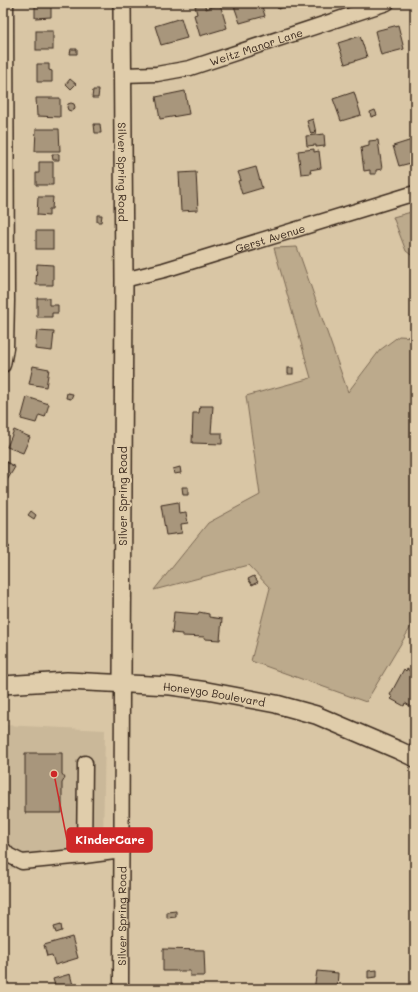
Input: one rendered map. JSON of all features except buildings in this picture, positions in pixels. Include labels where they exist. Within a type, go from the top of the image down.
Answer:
[{"type":"main road","name":"Silver Spring Road","points":[[122,3],[124,280],[122,683]]},
{"type":"main road","name":"Honeygo Boulevard","points":[[3,685],[67,681],[171,686],[207,691],[276,704],[316,715],[415,758]]},
{"type":"street","points":[[3,365],[6,348],[7,318],[5,127],[6,3]]},
{"type":"street","name":"Weitz Manor Lane","points":[[122,75],[157,74],[190,68],[387,3]]},
{"type":"street","name":"Gerst Avenue","points":[[124,280],[164,270],[415,193]]},
{"type":"street","name":"Silver Spring Road","points":[[121,989],[122,683]]},
{"type":"street","points":[[84,856],[85,763]]},
{"type":"street","points":[[3,849],[8,855],[22,862],[122,851]]},
{"type":"shaded area","points":[[415,211],[415,258],[406,251],[393,217]]},
{"type":"shaded area","points":[[297,247],[348,392],[380,350],[399,336],[415,337],[415,620],[366,702],[251,661],[270,588],[248,565],[154,590],[208,523],[260,495],[246,396],[311,378],[274,248]]},
{"type":"shaded area","points":[[3,725],[105,730],[103,843],[18,868],[3,870]]},
{"type":"place","name":"KinderCare","points":[[54,774]]}]
